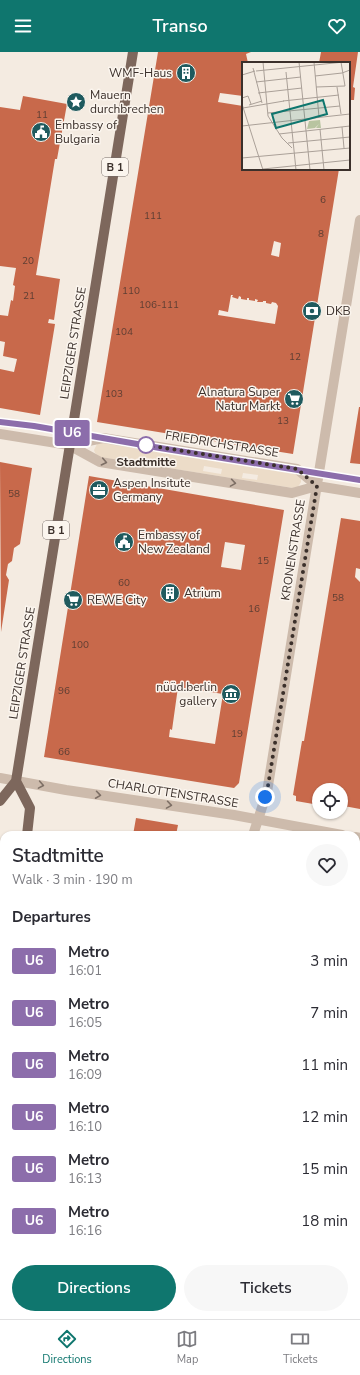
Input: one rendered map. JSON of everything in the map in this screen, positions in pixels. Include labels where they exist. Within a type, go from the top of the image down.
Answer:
[{"type":"main road","name":"LEIPZIGER STRASSE","points":[[0,801],[16,781],[133,52]]},
{"type":"main road","points":[[16,781],[30,808],[27,831]]},
{"type":"street","name":"KRONENSTRASSE","points":[[254,831],[267,792],[360,220]]},
{"type":"street","name":"FRIEDRICHSTRASSE","points":[[0,434],[69,445],[100,462],[292,493],[317,486],[360,493]]},
{"type":"street","name":"FRIEDRICHSTRASSE","points":[[69,445],[103,438],[297,469],[317,486]]},
{"type":"street","name":"CHARLOTTENSTRASSE","points":[[0,778],[320,831]]},
{"type":"shaded area","points":[[102,443],[296,474],[301,478],[301,482],[298,487],[293,488],[100,457],[94,450],[97,444]],"holes":[[[204,466],[222,469],[221,474],[203,471]],[[243,473],[258,475],[257,480],[242,478]]]},
{"type":"building","points":[[158,52],[251,52],[246,54],[248,62],[242,62],[242,96],[220,93],[218,102],[242,106],[242,170],[339,170],[293,454],[97,422]],"holes":[[[274,241],[281,243],[279,257],[271,255]],[[231,295],[233,295],[232,297],[238,299],[239,296],[241,299],[247,300],[247,298],[249,298],[249,300],[258,300],[257,302],[266,301],[266,303],[276,303],[278,306],[275,324],[218,315],[219,310],[228,312]]]},
{"type":"building","points":[[321,52],[358,52],[353,87],[355,88],[354,100],[350,100],[350,62],[319,62]]},
{"type":"building","points":[[23,96],[67,104],[57,159],[55,159],[36,275],[60,279],[54,320],[49,319],[48,323],[55,324],[40,415],[0,408],[0,369],[14,372],[17,359],[3,356],[5,342],[0,341],[0,315],[8,316],[11,300],[13,301],[15,286],[13,285],[16,268],[0,266],[0,107],[20,110]]},
{"type":"building","points":[[360,407],[360,464],[350,463]]},
{"type":"building","points":[[0,462],[32,468],[20,544],[14,548],[12,561],[8,564],[6,575],[9,580],[1,632]]},
{"type":"building","points":[[89,476],[284,510],[239,783],[234,788],[44,757]],"holes":[[[225,542],[245,545],[241,570],[221,567]],[[178,687],[223,694],[215,744],[169,737],[170,729],[172,730]]]},
{"type":"building","points":[[341,518],[360,521],[360,569],[356,568],[355,577],[360,582],[360,809],[348,807],[348,783],[312,783],[312,804],[296,801],[296,796],[293,795],[302,741],[304,741]]},
{"type":"building","points":[[136,818],[178,825],[177,831],[134,831]]},
{"type":"metro line","name":"U6","points":[[0,422],[34,426],[360,480]]},
{"type":"place","name":"WMF-Haus","points":[[186,73]]},
{"type":"place","name":"Mauern durchbrechen","points":[[76,102]]},
{"type":"place","name":"Embassy of Bulgaria","points":[[41,132]]},
{"type":"place","name":"DKB","points":[[312,311]]},
{"type":"place","name":"Alnatura Super Natur Markt","points":[[294,399]]},
{"type":"place","name":"Stadtmitte","points":[[146,445]]},
{"type":"place","name":"Aspen Insitute Germany","points":[[99,490]]},
{"type":"place","name":"Embassy of New Zealand","points":[[124,542]]},
{"type":"place","name":"Atrium","points":[[170,593]]},
{"type":"place","name":"REWE City","points":[[73,600]]},
{"type":"place","name":"nüüd.berlin gallery","points":[[231,694]]},
{"type":"route","points":[[146,445],[297,469],[317,486],[265,797]]}]
